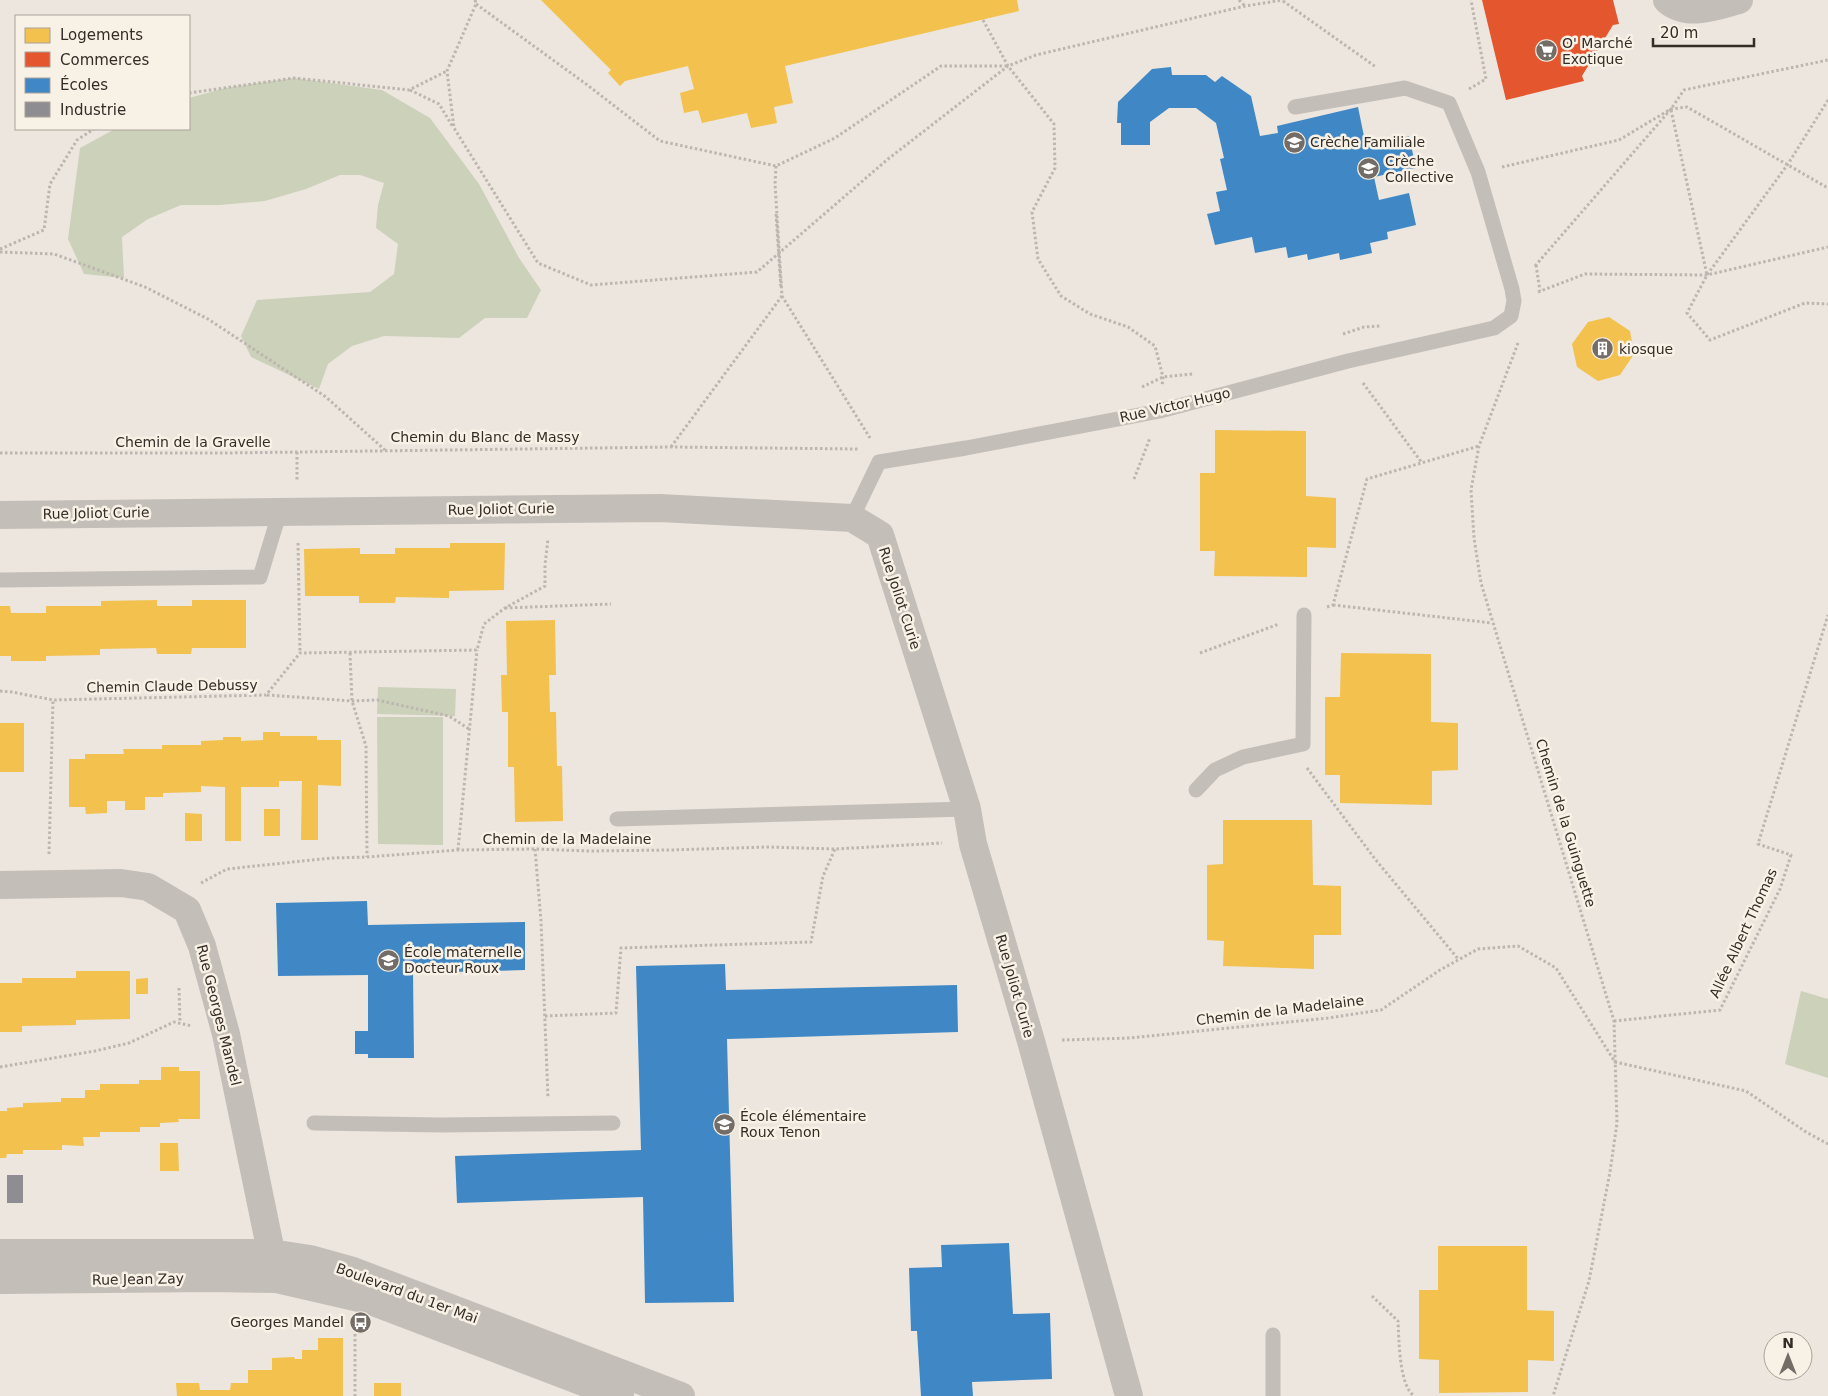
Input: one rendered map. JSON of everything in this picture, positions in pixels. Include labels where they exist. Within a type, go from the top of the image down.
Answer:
[{"type":"street","points":[[1667,0],[1673,5],[1695,10],[1739,0]]},
{"type":"street","name":"Rue Joliot Curie","points":[[0,515],[552,508],[609,515],[799,521],[852,518],[880,535],[967,809],[973,844],[1031,1041],[1129,1396]]},
{"type":"street","name":"Rue Georges Mandel","points":[[0,885],[121,883],[148,887],[187,910],[202,946],[226,1034],[271,1253]]},
{"type":"street","name":"Rue Jean Zay","points":[[0,1253],[271,1253]]},
{"type":"street","points":[[271,1253],[277,1280]]},
{"type":"street","name":"Boulevard du 1er Mai","points":[[271,1253],[310,1259],[353,1270],[681,1396]]},
{"type":"street","name":"Rue Jean Zay","points":[[0,1280],[212,1278],[277,1280]]},
{"type":"street","name":"Boulevard du 1er Mai","points":[[277,1280],[368,1300],[620,1396]]},
{"type":"lane","points":[[1295,107],[1405,88],[1449,103],[1478,172],[1513,295]]},
{"type":"lane","name":"Rue Victor Hugo","points":[[878,455],[966,448],[1160,411],[1348,361],[1494,328],[1511,316],[1513,295]]},
{"type":"lane","points":[[852,518],[878,455]]},
{"type":"lane","points":[[0,580],[260,577],[289,511]]},
{"type":"lane","points":[[1196,790],[1215,770],[1243,757],[1304,744],[1304,615]]},
{"type":"lane","points":[[617,818],[967,809]]},
{"type":"lane","points":[[314,1123],[442,1126],[613,1123]]},
{"type":"lane","points":[[1273,1396],[1274,1336]]},
{"type":"path","points":[[1239,0],[1244,6]]},
{"type":"path","points":[[1449,103],[1486,79],[1471,0]]},
{"type":"path","points":[[190,93],[294,78],[410,90],[439,104],[538,263],[591,285],[757,272],[888,159],[1008,66],[1036,54],[1244,6],[1283,1],[1405,88]]},
{"type":"path","points":[[454,128],[447,71],[476,2],[660,141],[776,166],[835,138],[941,66],[1008,66]]},
{"type":"path","points":[[983,20],[1008,66],[1054,124],[1055,168],[1032,212],[1038,259],[1061,296],[1090,314],[1128,327],[1155,346],[1163,377]]},
{"type":"path","points":[[1513,295],[1536,265],[1671,109],[1684,90],[1828,60]]},
{"type":"path","points":[[410,90],[447,71]]},
{"type":"path","points":[[1828,100],[1788,164],[1707,275],[1686,313],[1710,340],[1805,303],[1828,304]]},
{"type":"path","points":[[1478,172],[1619,140],[1671,109],[1687,107],[1828,188]]},
{"type":"path","points":[[1671,109],[1707,275]]},
{"type":"path","points":[[0,251],[44,230],[50,184],[77,140],[92,130]]},
{"type":"path","points":[[776,166],[775,184],[781,289]]},
{"type":"path","points":[[776,214],[782,296],[878,455]]},
{"type":"path","points":[[1541,290],[1585,274],[1707,275],[1828,247]]},
{"type":"path","name":"Chemin du Blanc de Massy","points":[[0,251],[54,254],[145,287],[208,319],[326,397],[385,450],[671,447],[878,455]]},
{"type":"path","points":[[1536,265],[1541,290],[1538,297]]},
{"type":"path","points":[[671,447],[782,296]]},
{"type":"path","name":"Chemin de la Guinguette","points":[[1521,337],[1479,446],[1470,490],[1480,583],[1614,1021],[1616,1123],[1606,1190],[1590,1281],[1553,1396]]},
{"type":"path","points":[[1348,361],[1422,463]]},
{"type":"path","points":[[1334,604],[1367,478],[1479,446]]},
{"type":"path","name":"Chemin de la Gravelle","points":[[0,453],[225,453],[385,450]]},
{"type":"path","points":[[458,850],[477,650],[484,624],[505,608],[545,586],[545,565],[552,508]]},
{"type":"path","points":[[289,511],[300,653],[477,650]]},
{"type":"path","points":[[505,608],[611,604]]},
{"type":"path","points":[[1200,653],[1334,604],[1492,623]]},
{"type":"path","name":"Allée Albert Thomas","points":[[1614,1021],[1720,1010],[1780,889],[1791,855],[1758,844],[1828,615]]},
{"type":"path","name":"Chemin Claude Debussy","points":[[0,691],[53,700],[266,695],[300,653]]},
{"type":"path","points":[[350,653],[352,701],[366,746],[367,857]]},
{"type":"path","points":[[266,695],[352,701],[377,700],[450,716],[469,730]]},
{"type":"path","points":[[48,885],[53,700]]},
{"type":"path","points":[[1304,744],[1301,761],[1375,859],[1459,960]]},
{"type":"path","name":"Chemin de la Madelaine","points":[[170,899],[227,869],[330,858],[458,850],[670,850],[768,846],[835,849],[932,843],[973,844]]},
{"type":"path","points":[[535,849],[540,903],[549,1124]]},
{"type":"path","points":[[545,1016],[616,1013],[621,948],[811,942],[823,876],[835,849]]},
{"type":"path","name":"Chemin de la Madelaine","points":[[1031,1041],[1130,1038],[1328,1018],[1380,1010],[1440,970],[1478,949],[1518,946],[1556,968],[1615,1062]]},
{"type":"path","points":[[0,1067],[129,1043],[174,1022],[226,1034]]},
{"type":"path","points":[[1615,1062],[1746,1091],[1806,1132],[1828,1144]]},
{"type":"path","points":[[349,1295],[355,1328],[355,1396]]},
{"type":"path","points":[[1372,1296],[1398,1322],[1401,1365],[1409,1392],[1414,1396]]},
{"type":"green space","points":[[294,78],[382,90],[430,118],[479,184],[519,258],[541,290],[527,318],[485,318],[459,338],[384,336],[352,346],[328,364],[319,389],[251,357],[241,336],[257,300],[370,292],[394,274],[398,244],[376,228],[378,205],[384,183],[360,175],[340,175],[306,189],[265,201],[219,205],[181,205],[148,219],[122,237],[124,278],[84,274],[68,239],[80,148],[113,130],[190,130],[190,98],[225,88]]},
{"type":"green space","points":[[378,687],[456,689],[455,716],[377,714]]},
{"type":"green space","points":[[377,717],[443,717],[443,845],[378,844]]},
{"type":"green space","points":[[1801,991],[1828,999],[1828,1078],[1785,1064]]},
{"type":"building: Logements","points":[[541,0],[1017,0],[1019,11],[785,66],[793,103],[774,107],[777,123],[751,128],[747,113],[702,123],[698,110],[684,113],[680,93],[694,89],[688,66],[625,81],[620,86],[608,73],[611,70]]},
{"type":"building: Logements","name":"kiosque","points":[[1609,317],[1630,331],[1634,354],[1620,375],[1598,381],[1577,367],[1572,344],[1588,322]]},
{"type":"building: Logements","points":[[1215,430],[1306,431],[1306,496],[1336,498],[1336,548],[1307,547],[1307,577],[1214,576],[1215,551],[1200,551],[1200,473],[1215,473]]},
{"type":"building: Logements","points":[[450,543],[505,543],[504,590],[449,591],[449,598],[396,597],[395,603],[359,603],[359,596],[305,596],[304,549],[360,548],[360,554],[395,554],[395,548],[450,548]]},
{"type":"building: Logements","points":[[157,600],[157,606],[192,606],[192,600],[246,600],[246,648],[192,648],[191,654],[157,654],[156,648],[100,649],[100,655],[46,656],[46,661],[11,661],[11,656],[0,656],[0,606],[10,606],[11,613],[46,613],[46,606],[101,606],[101,601]]},
{"type":"building: Logements","points":[[555,620],[556,675],[549,675],[550,712],[556,712],[557,766],[562,766],[563,821],[515,822],[514,767],[508,767],[508,712],[502,712],[501,675],[507,675],[506,621]]},
{"type":"building: Logements","points":[[1341,653],[1431,654],[1431,722],[1458,723],[1458,770],[1432,771],[1432,805],[1340,803],[1340,775],[1325,775],[1325,697],[1340,697]]},
{"type":"building: Logements","points":[[0,723],[24,723],[24,772],[0,772]]},
{"type":"building: Logements","points":[[263,732],[280,732],[280,736],[317,736],[317,740],[341,740],[341,786],[318,785],[318,840],[301,840],[302,781],[279,781],[279,787],[241,787],[241,841],[225,841],[225,787],[201,786],[201,792],[163,793],[163,797],[145,797],[145,810],[125,810],[125,801],[107,801],[107,813],[86,814],[85,807],[69,807],[69,759],[85,759],[85,754],[124,754],[123,749],[162,749],[162,745],[201,745],[201,741],[223,740],[223,737],[241,737],[241,741],[263,740]]},
{"type":"building: Logements","points":[[264,809],[280,809],[280,836],[264,836]]},
{"type":"building: Logements","points":[[185,813],[202,814],[202,841],[185,841]]},
{"type":"building: Logements","points":[[1223,820],[1312,820],[1313,885],[1341,886],[1341,935],[1314,935],[1314,969],[1223,966],[1224,941],[1207,940],[1207,865],[1223,864]]},
{"type":"building: Logements","points":[[76,971],[130,971],[130,1019],[76,1020],[76,1025],[22,1026],[22,1032],[0,1032],[0,983],[22,983],[22,978],[76,978]]},
{"type":"building: Logements","points":[[148,978],[148,994],[136,994],[136,979]]},
{"type":"building: Logements","points":[[161,1067],[179,1067],[179,1071],[200,1071],[200,1119],[178,1119],[179,1122],[160,1123],[160,1127],[140,1127],[140,1132],[100,1132],[100,1137],[83,1137],[84,1146],[62,1145],[62,1150],[23,1150],[23,1154],[7,1154],[6,1158],[0,1158],[0,1111],[7,1111],[7,1108],[23,1107],[23,1103],[61,1102],[61,1098],[85,1098],[85,1090],[100,1090],[100,1084],[139,1084],[139,1080],[161,1080]]},
{"type":"building: Logements","points":[[160,1143],[178,1143],[179,1171],[160,1171]]},
{"type":"building: Logements","points":[[1438,1246],[1527,1246],[1527,1310],[1554,1311],[1554,1361],[1528,1360],[1528,1392],[1439,1393],[1439,1360],[1419,1359],[1419,1290],[1438,1290]]},
{"type":"building: Logements","points":[[318,1338],[343,1338],[343,1396],[177,1396],[176,1383],[199,1383],[200,1390],[230,1390],[231,1383],[248,1383],[248,1370],[272,1370],[272,1358],[294,1357],[295,1359],[302,1359],[302,1350],[318,1350]]},
{"type":"building: Logements","points":[[374,1383],[401,1383],[401,1396],[374,1396]]},
{"type":"building: Commerces","name":"O' Marché Exotique","points":[[1482,0],[1613,0],[1619,24],[1613,25],[1582,76],[1584,81],[1506,100]]},
{"type":"building: Écoles","points":[[1171,67],[1172,75],[1206,75],[1215,82],[1222,76],[1251,96],[1260,136],[1278,133],[1277,126],[1358,107],[1366,146],[1409,136],[1416,168],[1374,177],[1379,200],[1409,193],[1416,225],[1387,232],[1388,239],[1370,243],[1372,253],[1340,260],[1339,253],[1308,260],[1307,254],[1288,258],[1286,247],[1255,253],[1252,237],[1215,245],[1207,214],[1220,211],[1216,192],[1227,190],[1220,159],[1224,158],[1216,123],[1196,108],[1169,108],[1150,122],[1150,145],[1121,145],[1121,123],[1117,123],[1118,102],[1152,69]]},
{"type":"building: Écoles","points":[[367,901],[368,925],[525,922],[525,970],[413,973],[414,1058],[368,1058],[368,1054],[355,1054],[355,1031],[368,1031],[368,975],[278,976],[276,903]]},
{"type":"building: Écoles","points":[[725,964],[726,990],[957,985],[958,1032],[727,1039],[734,1302],[645,1303],[643,1197],[457,1203],[455,1156],[641,1150],[636,966]]},
{"type":"building: Écoles","points":[[1009,1243],[1013,1314],[1050,1313],[1052,1379],[972,1382],[973,1396],[921,1396],[917,1331],[911,1331],[909,1268],[942,1267],[941,1245]]},
{"type":"building: Industrie","points":[[7,1175],[23,1175],[23,1203],[7,1203]]},
{"type":"place","name":"O' Marché Exotique","points":[[1546,51]]},
{"type":"place","name":"Crèche Familiale","points":[[1294,142]]},
{"type":"place","name":"Crèche Collective","points":[[1369,169]]},
{"type":"place","name":"kiosque","points":[[1603,349]]},
{"type":"place","name":"École maternelle Docteur Roux","points":[[388,960]]},
{"type":"place","name":"École élémentaire Roux Tenon","points":[[724,1124]]},
{"type":"place","name":"Georges Mandel","points":[[360,1322]]}]
